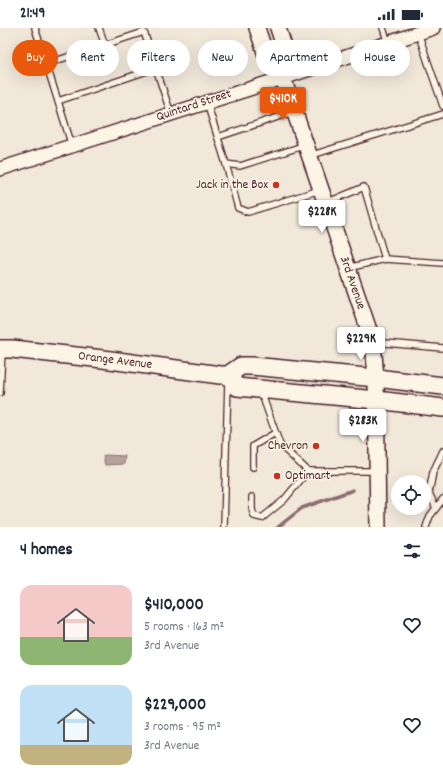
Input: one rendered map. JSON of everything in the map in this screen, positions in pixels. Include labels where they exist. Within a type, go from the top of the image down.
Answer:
[{"type":"main road","name":"3rd Avenue","points":[[257,28],[261,40]]},
{"type":"main road","points":[[278,28],[282,40]]},
{"type":"main road","name":"3rd Avenue","points":[[283,76],[373,342],[377,400],[378,527]]},
{"type":"main road","name":"Orange Avenue","points":[[1,348],[228,375]]},
{"type":"main road","points":[[443,386],[376,378],[241,366],[228,375],[238,387],[377,400],[443,408]]},
{"type":"street","name":"Quintard Street","points":[[397,40],[433,28]]},
{"type":"street","name":"Quintard Street","points":[[0,169],[207,102],[277,76]]},
{"type":"lane","points":[[35,28],[39,40]]},
{"type":"lane","points":[[99,28],[103,40]]},
{"type":"lane","points":[[384,28],[387,40]]},
{"type":"lane","points":[[118,40],[145,30],[148,40]]},
{"type":"lane","points":[[418,33],[443,106]]},
{"type":"lane","points":[[50,76],[72,146]]},
{"type":"lane","points":[[58,101],[132,76]]},
{"type":"lane","points":[[159,76],[171,114]]},
{"type":"lane","points":[[207,102],[238,208],[248,212],[364,187],[385,259]]},
{"type":"lane","points":[[218,137],[294,112]]},
{"type":"lane","points":[[226,164],[240,166],[307,151],[443,114]]},
{"type":"lane","points":[[347,268],[385,259],[443,263]]},
{"type":"lane","points":[[373,342],[443,348]]},
{"type":"lane","points":[[0,393],[1,348]]},
{"type":"lane","points":[[224,527],[228,375]]},
{"type":"lane","points":[[260,389],[280,445],[308,471],[377,471]]},
{"type":"lane","points":[[252,467],[253,446],[275,433]]},
{"type":"lane","points":[[436,508],[429,493],[433,472],[443,451]]},
{"type":"lane","points":[[252,497],[252,509],[254,516],[262,518],[284,500],[308,471]]},
{"type":"lane","points":[[426,527],[430,516],[443,499]]},
{"type":"shaded area","points":[[103,456],[125,456],[124,464],[105,465]]},
{"type":"waterway","points":[[278,527],[302,508],[353,490]]},
{"type":"place","name":"Jack in the Box","points":[[276,185]]},
{"type":"place","name":"Chevron","points":[[316,446]]},
{"type":"place","name":"Optimart","points":[[277,476]]}]
